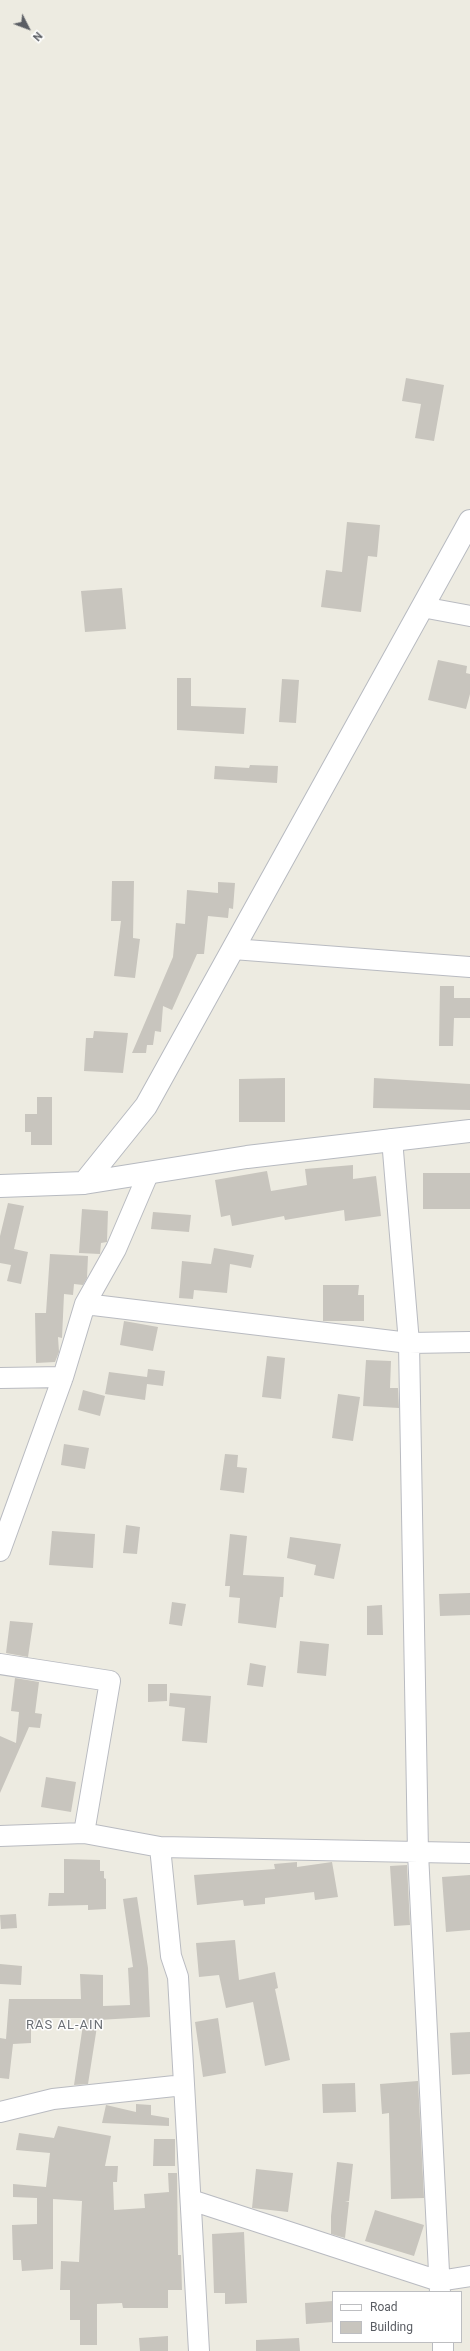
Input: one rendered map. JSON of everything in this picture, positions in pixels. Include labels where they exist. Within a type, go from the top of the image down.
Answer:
[{"type":"main road","points":[[84,1183],[146,1106],[470,521]]},
{"type":"main road","points":[[0,1186],[84,1183],[247,1157],[470,1131]]},
{"type":"street","points":[[422,608],[470,616]]},
{"type":"street","points":[[233,949],[470,967]]},
{"type":"street","points":[[392,1140],[409,1343],[418,1853],[439,2286]]},
{"type":"street","points":[[0,1551],[62,1377],[85,1304],[116,1249],[149,1172]]},
{"type":"street","points":[[85,1304],[409,1343],[470,1342]]},
{"type":"street","points":[[0,1378],[62,1377]]},
{"type":"street","points":[[0,1664],[110,1681],[84,1833]]},
{"type":"street","points":[[0,1836],[84,1833],[160,1847],[470,1853]]},
{"type":"street","points":[[160,1847],[172,1956],[178,1977],[199,2351]]},
{"type":"street","points":[[0,2112],[52,2099],[184,2084]]},
{"type":"street","points":[[191,2200],[439,2286],[470,2276]]},
{"type":"building","points":[[406,378],[444,385],[434,441],[415,438],[421,404],[402,401]]},
{"type":"building","points":[[347,522],[380,525],[377,557],[368,556],[361,612],[321,607],[326,570],[342,572]]},
{"type":"building","points":[[122,588],[126,629],[85,632],[81,591]]},
{"type":"building","points":[[438,660],[467,666],[466,673],[470,674],[470,694],[466,709],[428,700]]},
{"type":"building","points":[[177,678],[191,678],[191,706],[246,708],[244,734],[177,730]]},
{"type":"building","points":[[282,679],[299,680],[296,723],[279,722]]},
{"type":"building","points":[[250,765],[278,766],[277,783],[214,779],[215,766],[249,768]]},
{"type":"building","points":[[112,881],[134,881],[133,938],[140,939],[135,978],[114,976],[121,921],[111,921]]},
{"type":"building","points":[[218,882],[235,883],[233,909],[229,908],[228,918],[208,916],[204,954],[197,954],[172,1010],[163,1006],[161,1032],[155,1031],[153,1045],[147,1045],[146,1053],[132,1053],[173,957],[176,923],[185,924],[187,890],[218,893]]},
{"type":"building","points":[[440,986],[454,986],[454,998],[470,998],[470,1018],[454,1018],[453,1046],[439,1046]]},
{"type":"building","points":[[94,1031],[128,1033],[123,1073],[84,1071],[86,1038],[93,1038]]},
{"type":"building","points":[[285,1078],[285,1122],[239,1122],[239,1079]]},
{"type":"building","points":[[374,1078],[470,1084],[470,1110],[373,1108]]},
{"type":"building","points":[[37,1097],[52,1097],[52,1145],[31,1145],[31,1132],[25,1132],[25,1114],[37,1114]]},
{"type":"building","points":[[353,1165],[353,1179],[376,1176],[381,1216],[345,1221],[344,1210],[285,1220],[284,1216],[232,1226],[230,1215],[221,1217],[215,1180],[267,1171],[271,1191],[307,1185],[305,1169]]},
{"type":"building","points":[[423,1173],[470,1173],[470,1209],[423,1209]]},
{"type":"building","points":[[8,1203],[24,1206],[14,1249],[28,1252],[21,1284],[7,1281],[11,1265],[0,1263],[0,1236]]},
{"type":"building","points":[[82,1209],[108,1211],[107,1242],[101,1243],[100,1254],[79,1253]]},
{"type":"building","points":[[153,1212],[191,1215],[189,1232],[151,1229]]},
{"type":"building","points":[[214,1248],[254,1255],[251,1268],[230,1264],[227,1293],[194,1290],[193,1299],[179,1298],[182,1261],[211,1264]]},
{"type":"building","points":[[50,1254],[88,1256],[87,1278],[83,1285],[74,1284],[73,1295],[64,1294],[62,1338],[58,1337],[59,1352],[55,1362],[36,1363],[35,1313],[46,1313]]},
{"type":"building","points":[[323,1285],[359,1285],[358,1295],[364,1295],[364,1321],[323,1321]]},
{"type":"building","points":[[124,1321],[158,1327],[153,1351],[120,1345]]},
{"type":"building","points":[[267,1356],[285,1358],[281,1399],[262,1397]]},
{"type":"building","points":[[366,1360],[391,1361],[390,1388],[398,1388],[399,1408],[363,1406]]},
{"type":"building","points":[[148,1369],[165,1371],[163,1386],[147,1384],[145,1400],[105,1394],[109,1372],[147,1377]]},
{"type":"building","points":[[83,1390],[105,1396],[100,1416],[78,1410]]},
{"type":"building","points":[[338,1394],[360,1397],[353,1441],[332,1438]]},
{"type":"building","points":[[64,1444],[89,1448],[85,1469],[61,1465]]},
{"type":"building","points":[[225,1454],[238,1455],[237,1467],[247,1468],[244,1493],[220,1490]]},
{"type":"building","points":[[126,1525],[140,1527],[137,1554],[123,1553]]},
{"type":"building","points":[[52,1531],[95,1534],[93,1568],[49,1565]]},
{"type":"building","points":[[230,1534],[247,1536],[243,1575],[284,1577],[283,1597],[280,1597],[276,1628],[238,1623],[240,1598],[229,1597],[230,1586],[225,1586]]},
{"type":"building","points":[[290,1537],[341,1544],[334,1579],[314,1575],[316,1565],[287,1558]]},
{"type":"building","points":[[470,1593],[470,1615],[440,1616],[439,1594]]},
{"type":"building","points":[[172,1602],[186,1604],[182,1626],[169,1624]]},
{"type":"building","points":[[382,1605],[383,1635],[367,1635],[367,1606]]},
{"type":"building","points":[[10,1621],[33,1623],[28,1657],[6,1653]]},
{"type":"building","points":[[300,1641],[329,1644],[326,1676],[297,1673]]},
{"type":"building","points":[[250,1663],[266,1666],[263,1687],[247,1685]]},
{"type":"building","points":[[15,1678],[39,1682],[35,1713],[42,1714],[40,1728],[29,1727],[0,1793],[0,1736],[16,1743],[19,1712],[11,1711]]},
{"type":"building","points":[[148,1684],[167,1684],[167,1701],[148,1702]]},
{"type":"building","points":[[170,1693],[211,1696],[207,1743],[182,1741],[185,1708],[169,1706]]},
{"type":"building","points":[[46,1777],[76,1782],[71,1812],[41,1807]]},
{"type":"building","points":[[64,1859],[100,1860],[100,1871],[104,1871],[104,1878],[106,1879],[106,1909],[88,1910],[88,1905],[48,1906],[49,1893],[64,1893]]},
{"type":"building","points":[[297,1862],[297,1867],[332,1862],[338,1897],[315,1900],[314,1892],[265,1898],[265,1904],[244,1906],[243,1900],[197,1905],[194,1875],[275,1869],[274,1864]]},
{"type":"building","points":[[407,1865],[410,1925],[394,1926],[390,1866]]},
{"type":"building","points":[[470,1875],[470,1930],[446,1932],[442,1877]]},
{"type":"building","points":[[137,1897],[148,1968],[150,2017],[98,2020],[88,2084],[74,2085],[84,2018],[43,2018],[43,2027],[31,2028],[31,2043],[13,2044],[9,2079],[0,2078],[0,2038],[6,2039],[9,1999],[81,1999],[80,1974],[103,1975],[103,2006],[130,2005],[128,1968],[133,1967],[123,1899]]},
{"type":"building","points":[[16,1914],[17,1928],[1,1929],[0,1915]]},
{"type":"building","points":[[235,1940],[239,1980],[275,1972],[278,1988],[275,1989],[290,2060],[265,2066],[253,2002],[226,2008],[219,1975],[199,1977],[196,1943]]},
{"type":"building","points":[[0,1964],[22,1966],[21,1985],[0,1984]]},
{"type":"building","points":[[218,2018],[226,2073],[203,2077],[195,2022]]},
{"type":"building","points":[[470,2032],[470,2074],[452,2075],[450,2033]]},
{"type":"building","points":[[418,2081],[424,2198],[391,2199],[389,2113],[382,2114],[380,2084]]},
{"type":"building","points":[[355,2083],[356,2112],[323,2113],[322,2084]]},
{"type":"building","points":[[136,2104],[151,2105],[151,2115],[169,2118],[169,2126],[102,2123],[106,2105],[136,2112]]},
{"type":"building","points":[[58,2126],[111,2136],[105,2166],[118,2166],[117,2182],[113,2182],[114,2210],[145,2208],[144,2194],[169,2192],[168,2173],[177,2173],[178,2255],[181,2255],[182,2290],[168,2290],[168,2308],[123,2308],[122,2303],[97,2304],[97,2345],[80,2345],[80,2320],[70,2320],[70,2290],[60,2290],[61,2261],[79,2262],[82,2201],[53,2199],[53,2269],[22,2271],[21,2260],[13,2260],[12,2225],[37,2224],[37,2198],[13,2197],[13,2184],[46,2187],[50,2153],[16,2150],[19,2133],[54,2138]]},
{"type":"building","points":[[154,2139],[175,2139],[175,2166],[153,2166]]},
{"type":"building","points":[[337,2162],[353,2164],[349,2201],[345,2201],[349,2202],[345,2238],[331,2234],[331,2216]]},
{"type":"building","points":[[256,2169],[293,2173],[288,2212],[252,2208]]},
{"type":"building","points":[[375,2210],[424,2225],[414,2256],[365,2241]]},
{"type":"building","points":[[244,2232],[247,2303],[225,2304],[225,2293],[214,2293],[212,2234]]},
{"type":"building","points":[[332,2301],[332,2322],[306,2324],[305,2303]]},
{"type":"building","points":[[168,2336],[168,2351],[140,2351],[139,2338]]},
{"type":"building","points":[[299,2338],[300,2351],[256,2351],[256,2340]]},
{"type":"district","name":"RAS AL-AIN","points":[[65,2026]]}]
